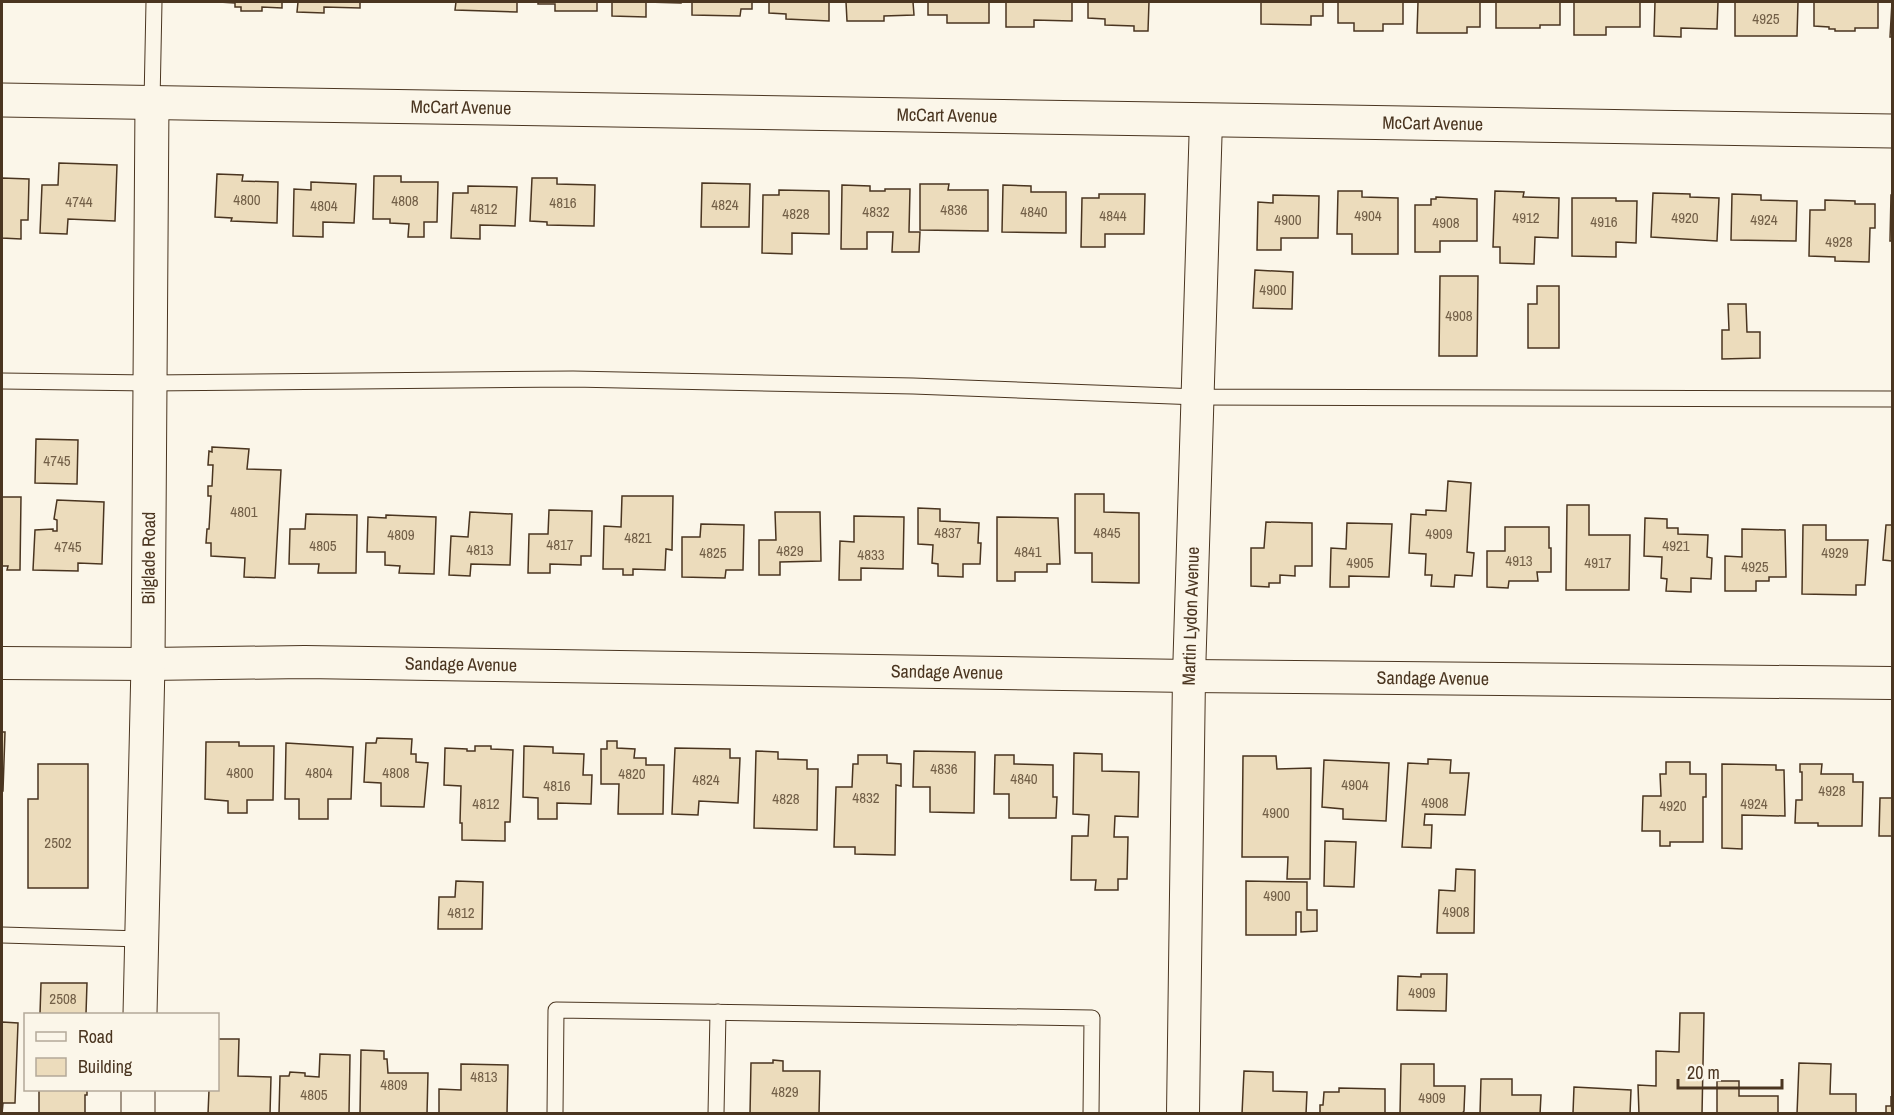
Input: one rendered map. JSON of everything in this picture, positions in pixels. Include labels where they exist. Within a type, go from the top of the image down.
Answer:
[{"type":"main road","name":"McCart Avenue","points":[[2,100],[1893,131]]},
{"type":"main road","name":"Bilglade Road","points":[[140,1013],[148,664],[152,102]]},
{"type":"main road","points":[[138,1091],[138,1113]]},
{"type":"street","name":"Martin Lydon Avenue","points":[[1183,1113],[1190,676],[1206,120]]},
{"type":"street","name":"Sandage Avenue","points":[[2,663],[305,662],[1893,684]]},
{"type":"lane","points":[[152,102],[154,2]]},
{"type":"lane","points":[[2,381],[150,383],[573,379],[913,386],[1198,397],[1893,399]]},
{"type":"lane","points":[[2,935],[142,939]]},
{"type":"lane","points":[[555,1113],[556,1010],[1092,1018],[1091,1113]]},
{"type":"lane","points":[[716,1113],[718,1012]]},
{"type":"building","points":[[219,2],[282,2],[282,8],[262,7],[262,11],[241,11],[241,7],[235,7],[235,3]]},
{"type":"building","points":[[298,2],[360,2],[360,8],[324,7],[324,13],[297,12]]},
{"type":"building","points":[[456,2],[517,2],[517,12],[455,10]]},
{"type":"building","points":[[538,2],[597,2],[597,11],[555,11],[555,4],[538,4]]},
{"type":"building","points":[[612,2],[646,2],[646,17],[612,16]]},
{"type":"building","points":[[692,2],[752,2],[752,9],[741,9],[740,16],[692,15]]},
{"type":"building","points":[[769,2],[829,2],[829,21],[786,19],[786,14],[769,13]]},
{"type":"building","points":[[846,2],[913,2],[914,15],[884,16],[884,21],[847,21]]},
{"type":"building","points":[[928,2],[989,2],[989,23],[947,23],[947,15],[928,15]]},
{"type":"building","points":[[1006,2],[1072,2],[1072,21],[1034,20],[1034,27],[1006,27]]},
{"type":"building","points":[[1088,2],[1149,2],[1148,31],[1134,31],[1134,26],[1105,25],[1105,19],[1088,18]]},
{"type":"building","points":[[1261,2],[1323,2],[1323,16],[1311,16],[1311,25],[1261,24]]},
{"type":"building","points":[[1338,2],[1403,2],[1403,24],[1383,24],[1383,31],[1354,31],[1354,23],[1338,23]]},
{"type":"building","points":[[1418,2],[1480,2],[1480,27],[1467,27],[1467,33],[1417,33]]},
{"type":"building","points":[[1496,2],[1560,2],[1560,25],[1540,25],[1540,28],[1496,28]]},
{"type":"building","points":[[1574,2],[1640,2],[1640,27],[1606,27],[1606,35],[1574,35]]},
{"type":"building","points":[[1655,2],[1718,2],[1717,29],[1681,28],[1681,37],[1654,36]]},
{"type":"building","points":[[1735,2],[1798,2],[1797,36],[1735,36]]},
{"type":"building","points":[[1814,2],[1878,2],[1878,28],[1835,31],[1829,27],[1814,26]]},
{"type":"building","points":[[1892,2],[1892,37],[1890,37]]},
{"type":"building","points":[[59,163],[117,165],[115,221],[68,219],[67,234],[40,233],[42,185],[58,185]]},
{"type":"building","points":[[217,174],[243,175],[242,181],[278,182],[277,223],[231,221],[232,218],[215,217]]},
{"type":"building","points":[[374,176],[401,176],[401,182],[438,182],[437,222],[424,222],[424,237],[408,237],[409,224],[390,223],[390,219],[373,219]]},
{"type":"building","points":[[2,178],[29,179],[28,220],[21,220],[21,239],[2,238]]},
{"type":"building","points":[[532,178],[557,178],[557,184],[595,185],[594,226],[547,225],[547,222],[530,221]]},
{"type":"building","points":[[311,182],[356,184],[354,223],[323,222],[323,237],[293,236],[294,189],[311,190]]},
{"type":"building","points":[[702,183],[750,184],[749,227],[701,227]]},
{"type":"building","points":[[920,184],[949,184],[948,190],[988,190],[988,231],[920,230]]},
{"type":"building","points":[[842,185],[870,186],[870,191],[910,189],[909,232],[920,232],[919,252],[892,252],[893,232],[867,232],[867,249],[841,249]]},
{"type":"building","points":[[1003,185],[1031,186],[1031,192],[1066,192],[1066,233],[1002,232]]},
{"type":"building","points":[[468,186],[517,187],[515,226],[480,225],[480,239],[451,238],[453,193],[468,193]]},
{"type":"building","points":[[779,190],[829,191],[829,234],[792,233],[792,254],[762,253],[763,195],[779,195]]},
{"type":"building","points":[[1338,191],[1362,191],[1362,197],[1398,198],[1398,254],[1352,254],[1352,234],[1337,234]]},
{"type":"building","points":[[1495,191],[1524,192],[1523,197],[1559,198],[1558,238],[1535,237],[1534,264],[1500,263],[1500,247],[1493,247]]},
{"type":"building","points":[[1653,193],[1719,198],[1717,241],[1651,237]]},
{"type":"building","points":[[1099,194],[1145,194],[1144,234],[1105,234],[1105,247],[1081,247],[1082,198],[1099,198]]},
{"type":"building","points":[[1732,194],[1761,195],[1761,200],[1797,201],[1796,241],[1731,240]]},
{"type":"building","points":[[1273,195],[1319,196],[1318,238],[1281,238],[1281,250],[1257,250],[1258,202],[1273,203]]},
{"type":"building","points":[[1891,195],[1892,241],[1890,241]]},
{"type":"building","points":[[1436,197],[1477,199],[1477,241],[1440,241],[1440,252],[1415,252],[1415,205],[1431,205],[1431,199],[1436,199]]},
{"type":"building","points":[[1572,198],[1616,198],[1616,201],[1637,201],[1636,243],[1616,242],[1616,257],[1572,256]]},
{"type":"building","points":[[1825,200],[1875,204],[1875,228],[1870,228],[1869,262],[1835,261],[1835,257],[1809,256],[1810,210],[1825,210]]},
{"type":"building","points":[[1255,270],[1293,272],[1292,309],[1253,308]]},
{"type":"building","points":[[1440,276],[1478,276],[1477,356],[1439,356]]},
{"type":"building","points":[[1537,286],[1559,286],[1559,348],[1528,348],[1528,304],[1537,304]]},
{"type":"building","points":[[1728,304],[1746,304],[1747,332],[1760,332],[1760,358],[1722,359],[1722,330],[1729,330]]},
{"type":"building","points":[[36,439],[78,440],[77,484],[35,483]]},
{"type":"building","points":[[212,447],[249,449],[247,469],[281,470],[275,578],[244,577],[245,558],[211,556],[211,543],[206,543],[211,496],[208,496],[208,486],[212,486],[213,465],[208,465],[209,451],[212,452]]},
{"type":"building","points":[[1448,481],[1471,483],[1467,552],[1474,553],[1472,576],[1455,575],[1454,587],[1431,586],[1432,575],[1425,575],[1426,554],[1409,553],[1411,514],[1426,515],[1426,510],[1446,511]]},
{"type":"building","points":[[1075,494],[1104,494],[1104,512],[1139,513],[1139,583],[1092,582],[1092,553],[1075,553]]},
{"type":"building","points":[[622,496],[673,496],[672,550],[666,549],[665,570],[633,569],[633,575],[623,575],[623,569],[603,569],[604,526],[621,527]]},
{"type":"building","points":[[2,497],[21,497],[20,570],[7,570],[8,566],[2,566]]},
{"type":"building","points":[[57,500],[104,502],[102,564],[78,563],[78,571],[33,570],[35,530],[53,529],[57,531],[57,520],[54,519]]},
{"type":"building","points":[[1567,505],[1589,505],[1589,535],[1630,535],[1629,590],[1566,590]]},
{"type":"building","points":[[918,508],[940,509],[940,521],[979,523],[980,564],[963,564],[963,577],[938,576],[938,564],[932,563],[933,545],[918,544]]},
{"type":"building","points":[[549,510],[592,511],[591,556],[581,556],[581,565],[550,564],[550,573],[528,573],[529,534],[548,534]]},
{"type":"building","points":[[470,512],[512,514],[510,565],[471,564],[470,576],[449,575],[451,536],[468,537]]},
{"type":"building","points":[[775,512],[820,512],[821,561],[780,562],[780,575],[759,575],[759,540],[776,540]]},
{"type":"building","points":[[306,514],[357,515],[356,573],[318,573],[319,564],[289,564],[290,529],[305,529]]},
{"type":"building","points":[[386,515],[436,517],[434,574],[399,573],[400,566],[385,565],[385,552],[367,552],[368,517],[386,518]]},
{"type":"building","points":[[854,516],[904,517],[903,569],[861,568],[861,580],[839,580],[840,541],[854,542]]},
{"type":"building","points":[[997,517],[1058,518],[1060,564],[1047,564],[1047,572],[1015,572],[1015,581],[997,581]]},
{"type":"building","points":[[1645,518],[1667,519],[1667,528],[1678,528],[1678,534],[1708,535],[1707,557],[1712,558],[1711,579],[1691,578],[1691,592],[1666,591],[1667,579],[1661,578],[1662,557],[1644,556]]},
{"type":"building","points":[[1266,522],[1312,523],[1312,566],[1295,566],[1295,576],[1280,575],[1280,583],[1269,583],[1269,587],[1251,586],[1251,548],[1264,548]]},
{"type":"building","points":[[1347,523],[1392,524],[1389,577],[1349,576],[1349,587],[1330,587],[1331,548],[1346,549]]},
{"type":"building","points":[[701,524],[744,525],[743,570],[726,570],[725,578],[682,577],[682,537],[700,537]]},
{"type":"building","points":[[1803,525],[1826,525],[1826,540],[1868,540],[1865,585],[1856,585],[1856,595],[1802,594]]},
{"type":"building","points":[[1886,525],[1892,525],[1892,561],[1883,560]]},
{"type":"building","points":[[1505,527],[1549,527],[1551,572],[1537,572],[1538,581],[1509,581],[1508,588],[1487,587],[1487,551],[1505,551]]},
{"type":"building","points":[[1742,529],[1785,530],[1786,577],[1769,577],[1769,581],[1756,581],[1756,591],[1725,591],[1725,556],[1742,557]]},
{"type":"building","points":[[2,732],[5,732],[3,791],[2,791]]},
{"type":"building","points":[[377,738],[412,739],[411,754],[416,754],[416,762],[428,763],[424,807],[381,806],[381,783],[364,782],[366,743],[376,743]]},
{"type":"building","points":[[607,741],[617,741],[617,748],[635,749],[634,758],[646,758],[646,765],[664,765],[663,814],[618,814],[619,784],[601,784],[601,749],[607,749]]},
{"type":"building","points":[[206,742],[239,742],[239,746],[274,746],[273,800],[247,800],[247,813],[228,813],[228,801],[205,799]]},
{"type":"building","points":[[286,743],[353,747],[351,799],[328,799],[328,819],[299,819],[299,799],[285,799]]},
{"type":"building","points":[[475,746],[513,750],[510,822],[505,822],[505,841],[462,840],[461,786],[444,785],[445,748],[475,751]]},
{"type":"building","points":[[524,746],[553,747],[553,753],[584,754],[583,775],[592,775],[591,804],[557,803],[557,819],[538,819],[538,798],[523,797]]},
{"type":"building","points":[[675,748],[730,749],[730,758],[740,758],[738,803],[699,801],[698,815],[672,814]]},
{"type":"building","points":[[756,751],[778,752],[778,759],[807,760],[807,769],[818,769],[817,830],[754,828]]},
{"type":"building","points":[[914,751],[975,752],[974,813],[930,812],[930,787],[913,787]]},
{"type":"building","points":[[1074,753],[1102,754],[1102,771],[1139,772],[1138,817],[1115,816],[1114,837],[1128,837],[1127,879],[1118,879],[1118,890],[1095,890],[1096,880],[1071,880],[1072,836],[1088,836],[1089,815],[1073,814]]},
{"type":"building","points":[[858,755],[887,755],[887,763],[901,764],[901,786],[896,785],[895,855],[855,854],[855,847],[834,847],[836,787],[852,787],[853,764],[858,764]]},
{"type":"building","points":[[995,755],[1014,755],[1014,764],[1053,765],[1053,797],[1057,797],[1056,818],[1009,818],[1009,794],[994,794]]},
{"type":"building","points":[[1243,756],[1276,756],[1277,769],[1311,768],[1310,879],[1287,879],[1288,857],[1242,857]]},
{"type":"building","points":[[1428,759],[1451,760],[1450,773],[1469,773],[1465,815],[1425,814],[1424,825],[1432,825],[1431,848],[1402,847],[1408,763],[1428,764]]},
{"type":"building","points":[[1324,760],[1389,763],[1386,821],[1343,819],[1343,809],[1322,807]]},
{"type":"building","points":[[1666,762],[1690,762],[1690,774],[1706,774],[1706,797],[1703,797],[1703,842],[1670,842],[1670,846],[1660,846],[1660,831],[1642,831],[1643,796],[1661,796],[1660,774],[1666,774]]},
{"type":"building","points":[[38,764],[88,764],[88,888],[28,888],[28,799],[38,799]]},
{"type":"building","points":[[1722,764],[1776,765],[1776,770],[1784,770],[1785,816],[1742,815],[1742,849],[1722,848]]},
{"type":"building","points":[[1800,764],[1822,764],[1821,774],[1853,774],[1853,782],[1863,782],[1862,826],[1818,826],[1818,823],[1795,823],[1796,800],[1802,800]]},
{"type":"building","points":[[1880,798],[1892,798],[1892,836],[1879,836]]},
{"type":"building","points":[[1325,841],[1356,842],[1354,887],[1324,886]]},
{"type":"building","points":[[1456,869],[1475,870],[1474,933],[1437,933],[1439,890],[1455,891]]},
{"type":"building","points":[[456,881],[483,882],[482,929],[438,929],[439,897],[455,897]]},
{"type":"building","points":[[1246,881],[1307,882],[1307,910],[1317,910],[1317,931],[1301,932],[1301,912],[1296,912],[1296,935],[1246,935]]},
{"type":"building","points":[[1421,974],[1447,974],[1446,1011],[1397,1010],[1398,976],[1421,977]]},
{"type":"building","points":[[41,983],[87,983],[86,1013],[40,1013]]},
{"type":"building","points":[[1680,1013],[1704,1013],[1702,1114],[1639,1114],[1638,1085],[1656,1086],[1656,1051],[1679,1052]]},
{"type":"building","points":[[2,1022],[18,1023],[15,1103],[3,1103],[2,1114]]},
{"type":"building","points":[[219,1039],[239,1039],[238,1076],[271,1077],[270,1114],[208,1114],[209,1091],[219,1091]]},
{"type":"building","points":[[361,1050],[384,1051],[388,1073],[428,1073],[427,1114],[360,1114]]},
{"type":"building","points":[[320,1054],[350,1055],[349,1114],[279,1114],[280,1076],[289,1076],[290,1072],[319,1077]]},
{"type":"building","points":[[773,1060],[783,1061],[783,1071],[820,1071],[819,1114],[750,1114],[751,1063],[773,1063]]},
{"type":"building","points":[[1799,1063],[1831,1064],[1830,1094],[1856,1094],[1856,1114],[1797,1114]]},
{"type":"building","points":[[461,1064],[508,1065],[507,1114],[439,1114],[439,1089],[461,1090]]},
{"type":"building","points":[[1401,1064],[1434,1064],[1434,1086],[1465,1086],[1462,1114],[1400,1114]]},
{"type":"building","points":[[1244,1071],[1273,1072],[1273,1091],[1307,1092],[1306,1114],[1242,1114]]},
{"type":"building","points":[[1481,1079],[1512,1079],[1512,1095],[1541,1095],[1540,1114],[1480,1114]]},
{"type":"building","points":[[1717,1081],[1739,1081],[1739,1096],[1778,1096],[1778,1114],[1717,1114]]},
{"type":"building","points":[[1574,1087],[1631,1090],[1630,1114],[1558,1114],[1573,1113]]},
{"type":"building","points":[[1339,1088],[1385,1089],[1385,1114],[1320,1114],[1324,1092],[1339,1092]]},
{"type":"building","points":[[39,1091],[87,1091],[85,1114],[39,1114]]},
{"type":"building","points":[[1891,1096],[1892,1114],[1886,1114],[1886,1106],[1891,1106]]}]
